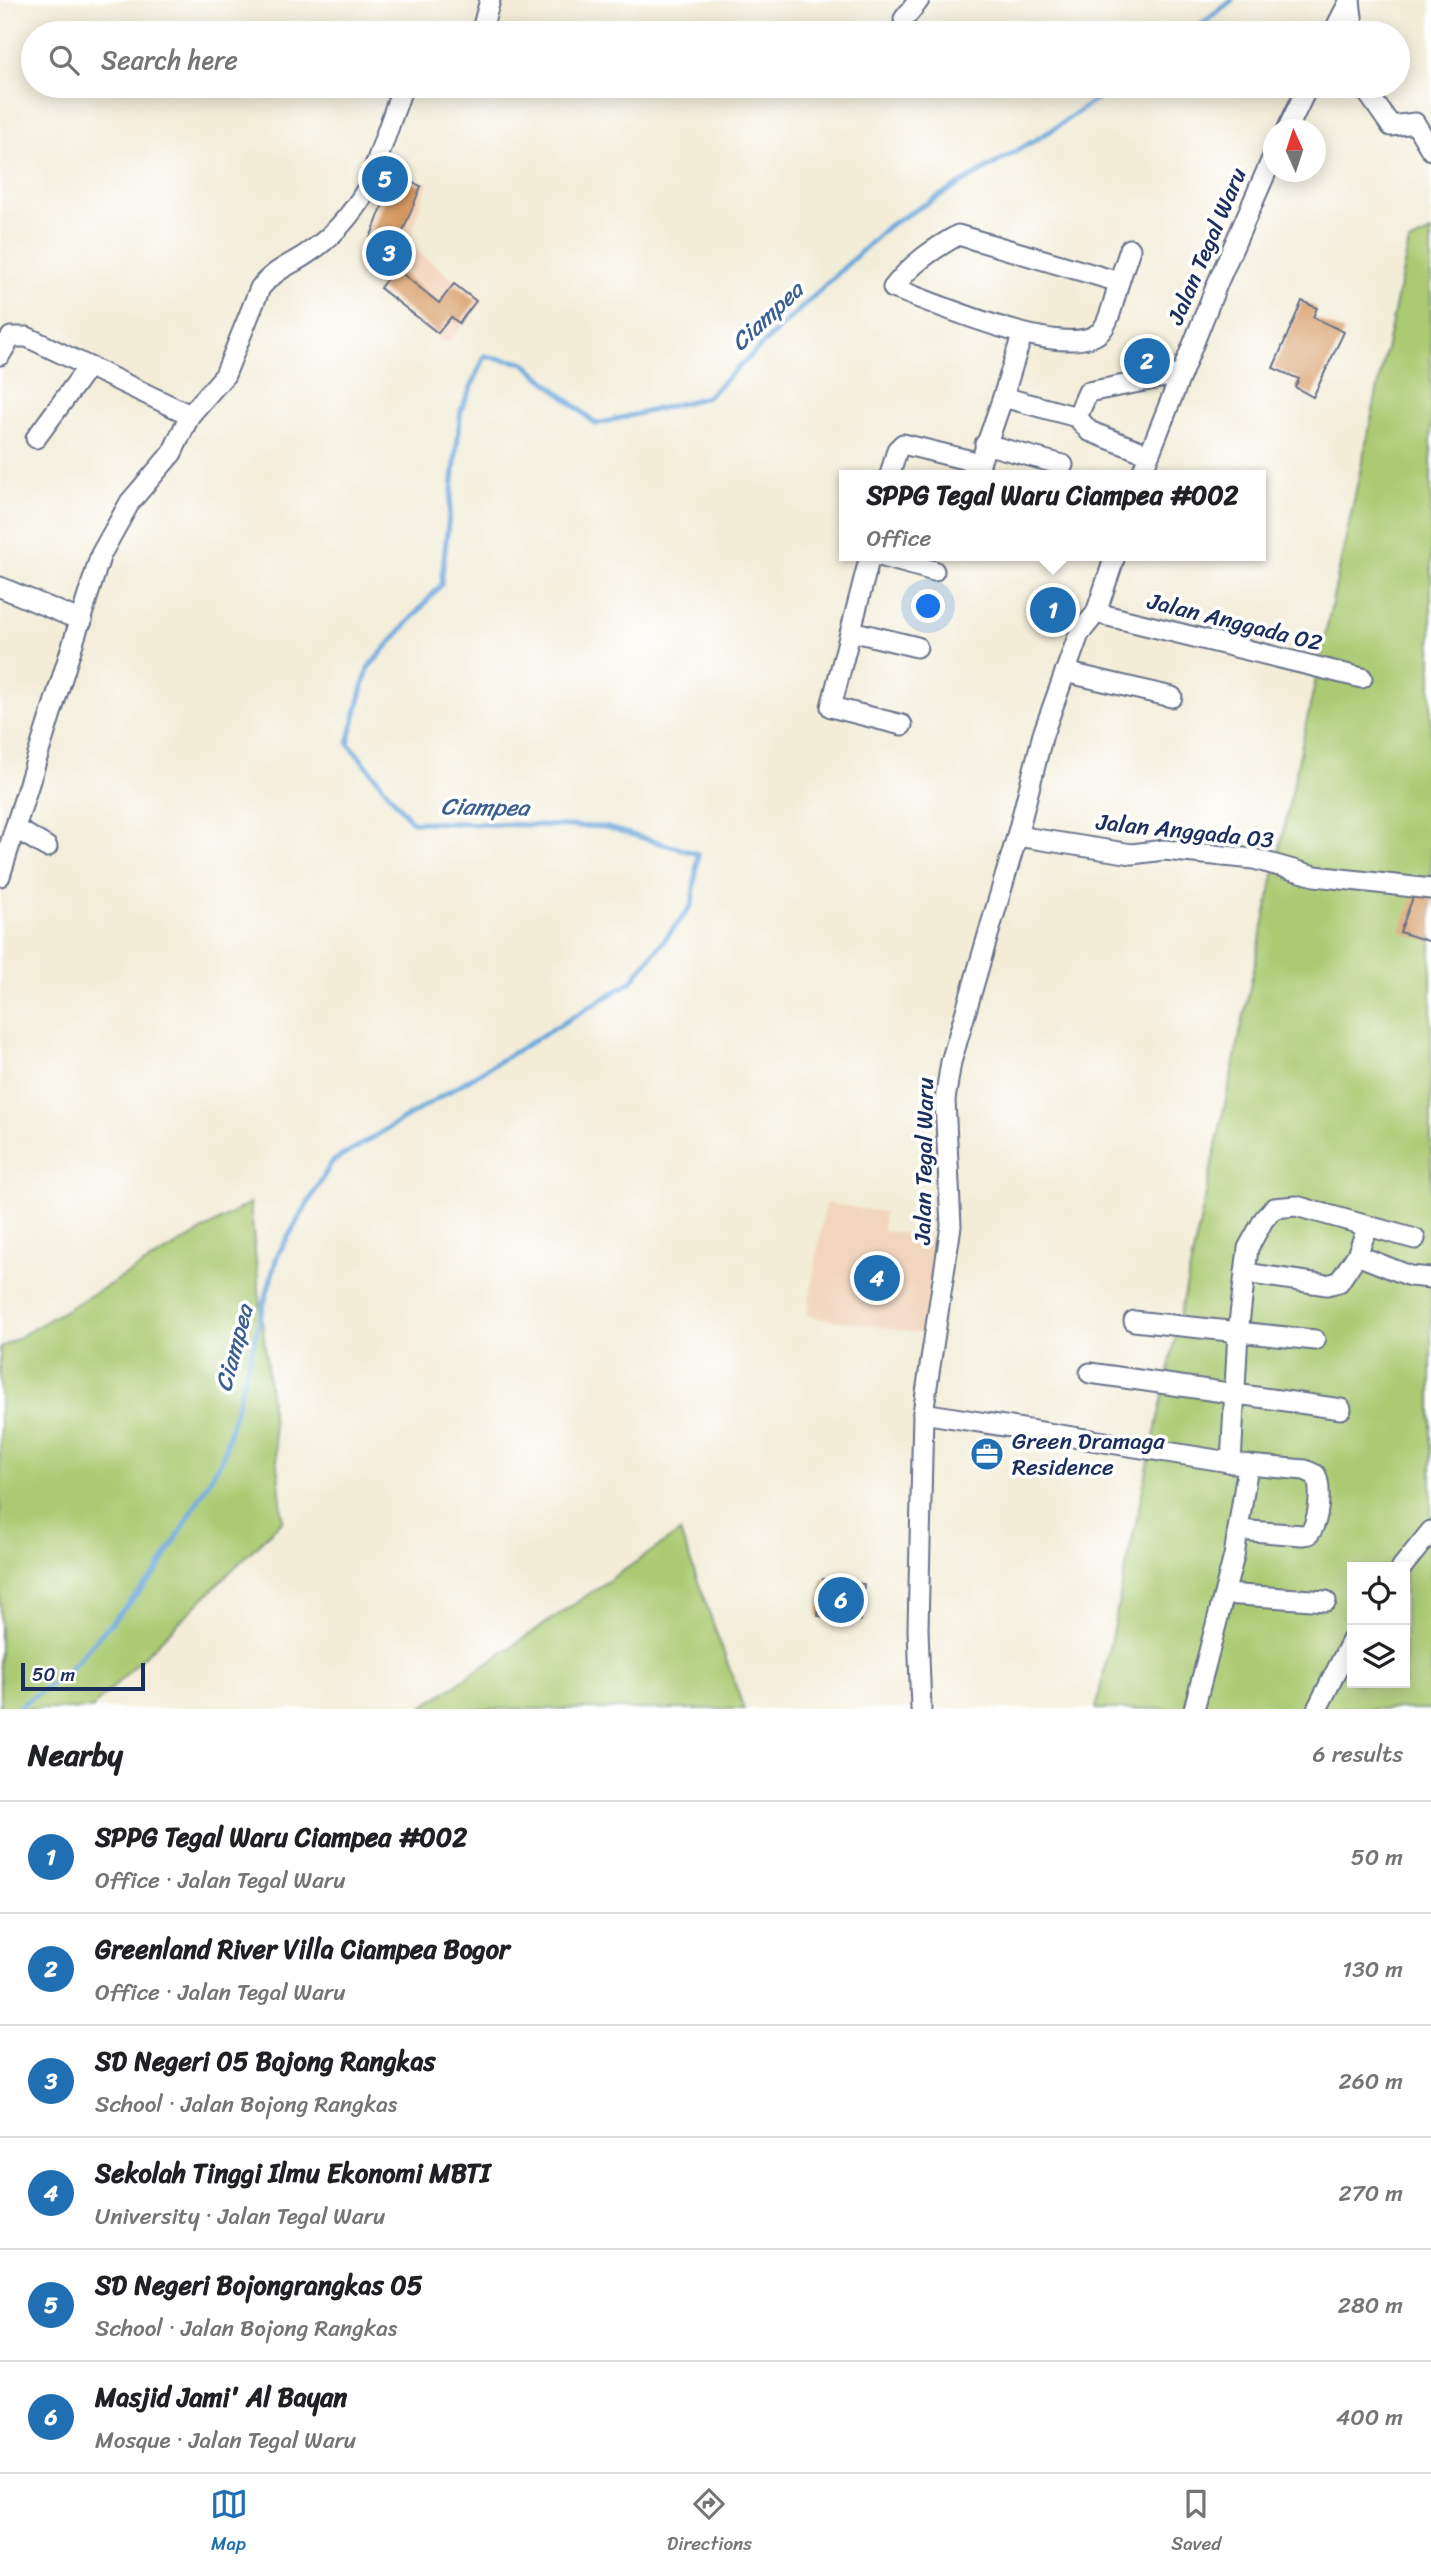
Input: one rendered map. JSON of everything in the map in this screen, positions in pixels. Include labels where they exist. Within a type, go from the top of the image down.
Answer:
[{"type":"street","points":[[484,21],[490,0]]},
{"type":"street","points":[[904,19],[919,0]]},
{"type":"street","points":[[1340,21],[1350,0]]},
{"type":"street","points":[[1350,0],[1352,21]]},
{"type":"street","points":[[0,876],[101,554],[130,502],[172,453],[190,415],[225,375],[260,288],[275,272],[323,241],[358,203],[367,189],[399,98]]},
{"type":"street","points":[[1292,119],[1302,98]]},
{"type":"street","points":[[1371,98],[1391,126],[1415,123],[1431,150]]},
{"type":"street","name":"Jalan Tegal Waru","points":[[1143,470],[1263,178]]},
{"type":"street","points":[[1119,282],[958,235],[908,268],[893,288],[1022,335],[1074,341],[1091,338],[1102,331],[1119,282],[1130,249]]},
{"type":"street","points":[[0,355],[6,342],[18,335],[190,415]]},
{"type":"street","points":[[891,470],[897,450],[903,444],[978,469],[1022,335]]},
{"type":"street","points":[[36,438],[88,367]]},
{"type":"street","points":[[1077,417],[1088,392],[1181,374]]},
{"type":"street","points":[[1003,397],[1077,417],[1089,431],[1148,454]]},
{"type":"street","points":[[985,444],[1063,465]]},
{"type":"street","points":[[869,561],[831,708],[902,725]]},
{"type":"street","points":[[898,561],[934,571]]},
{"type":"street","name":"Jalan Tegal Waru","points":[[921,1709],[918,1629],[923,1413],[951,1226],[945,1100],[951,1062],[1017,836],[1043,734],[1079,634],[1096,612],[1113,561]]},
{"type":"street","points":[[2,594],[82,621]]},
{"type":"street","name":"Jalan Anggada 02","points":[[1096,612],[1362,678]]},
{"type":"street","points":[[850,631],[917,647]]},
{"type":"street","points":[[1065,672],[1172,697]]},
{"type":"street","points":[[15,828],[47,847]]},
{"type":"street","name":"Jalan Anggada 03","points":[[1017,836],[1132,854],[1164,850],[1255,859],[1315,876],[1431,889]]},
{"type":"street","points":[[1194,1709],[1225,1594],[1238,1530],[1238,1332],[1245,1273],[1253,1236],[1274,1208],[1296,1206],[1415,1239]]},
{"type":"street","points":[[1245,1273],[1327,1285],[1339,1282],[1357,1255],[1368,1226]]},
{"type":"street","points":[[1357,1255],[1410,1276],[1431,1278]]},
{"type":"street","points":[[1134,1321],[1315,1340]]},
{"type":"street","points":[[1090,1373],[1341,1409]]},
{"type":"street","points":[[923,1413],[1240,1464],[1305,1470],[1315,1475],[1319,1486],[1315,1526],[1309,1534],[1238,1530]]},
{"type":"street","points":[[1406,1562],[1431,1531]]},
{"type":"street","points":[[1225,1594],[1326,1601]]},
{"type":"street","points":[[1317,1709],[1347,1650]]},
{"type":"shaded area","points":[[388,173],[428,183],[408,244],[483,301],[449,342],[443,341],[357,273],[355,262]]},
{"type":"shaded area","points":[[825,1203],[884,1212],[882,1230],[946,1240],[931,1335],[807,1316]]},
{"type":"green space","points":[[1431,232],[1431,1709],[1096,1709],[1409,242]]},
{"type":"green space","points":[[250,1203],[283,1520],[91,1709],[0,1709],[0,1348]]},
{"type":"green space","points":[[680,1532],[744,1709],[420,1709]]},
{"type":"building","points":[[394,176],[421,186],[393,256],[367,246]]},
{"type":"building","points":[[395,268],[439,303],[454,284],[476,301],[459,323],[451,317],[438,333],[380,288]]},
{"type":"building","points":[[1302,301],[1317,308],[1313,317],[1344,332],[1313,397],[1295,387],[1299,379],[1273,368]]},
{"type":"building","points":[[1415,892],[1431,896],[1431,942],[1400,932]]},
{"type":"building","points":[[823,1579],[864,1584],[860,1621],[818,1616]]},
{"type":"waterway","name":"Ciampea","points":[[1206,21],[1232,0]]},
{"type":"waterway","name":"Ciampea","points":[[16,1709],[65,1674],[157,1572],[223,1457],[277,1256],[332,1162],[631,982],[692,905],[698,854],[605,827],[412,822],[348,743],[368,668],[441,585],[461,410],[485,356],[524,363],[596,424],[707,397],[888,226],[1049,132],[1098,98]]},
{"type":"place","name":"SD Negeri Bojongrangkas 05","points":[[385,179]]},
{"type":"place","name":"SD Negeri 05 Bojong Rangkas","points":[[389,253]]},
{"type":"place","name":"Greenland River Villa Ciampea Bogor","points":[[1147,361]]},
{"type":"place","name":"SPPG Tegal Waru Ciampea #002","points":[[1053,610]]},
{"type":"place","name":"Sekolah Tinggi Ilmu Ekonomi MBTI","points":[[877,1278]]},
{"type":"place","name":"Green Dramaga Residence","points":[[987,1454]]},
{"type":"place","name":"Masjid Jami' Al Bayan","points":[[841,1600]]}]
